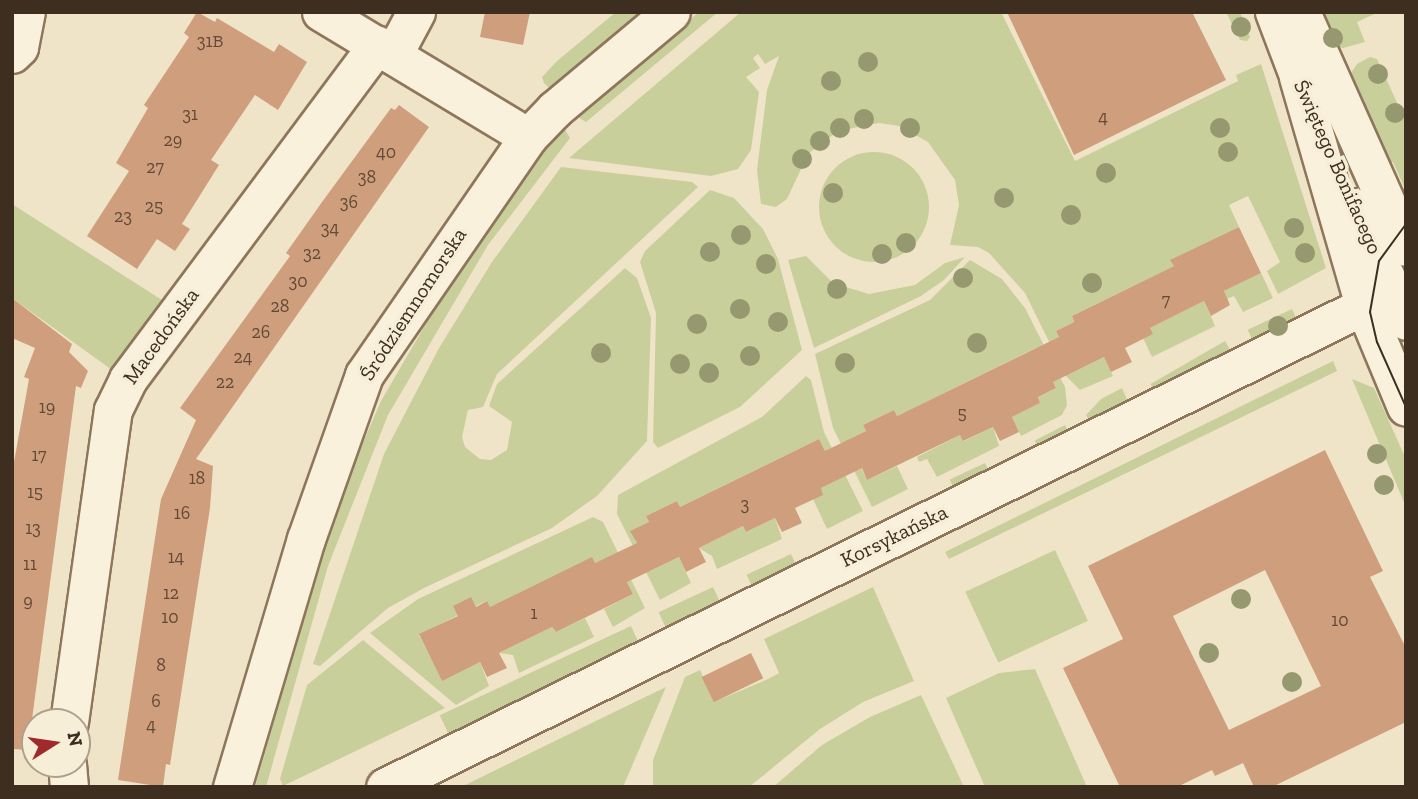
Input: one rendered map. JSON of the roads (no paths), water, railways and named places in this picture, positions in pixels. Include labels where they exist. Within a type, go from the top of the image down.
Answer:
[{"type":"street","points":[[12,54],[19,47],[26,12]]},
{"type":"street","points":[[321,12],[528,137]]},
{"type":"street","name":"Macedońska","points":[[71,708],[113,410],[128,379],[416,12]]},
{"type":"street","name":"Śródziemnomorska","points":[[232,787],[306,540],[363,375],[528,137],[555,109],[671,12]]},
{"type":"street","name":"Świętego Bonifacego","points":[[1274,12],[1298,77],[1392,303],[1406,407]]},
{"type":"street","name":"Świętego Bonifacego","points":[[1301,12],[1406,247]]},
{"type":"street","name":"Korsykańska","points":[[395,782],[1392,303]]},
{"type":"tram line","points":[[1406,224],[1379,261],[1370,312],[1377,342],[1406,407]]}]
